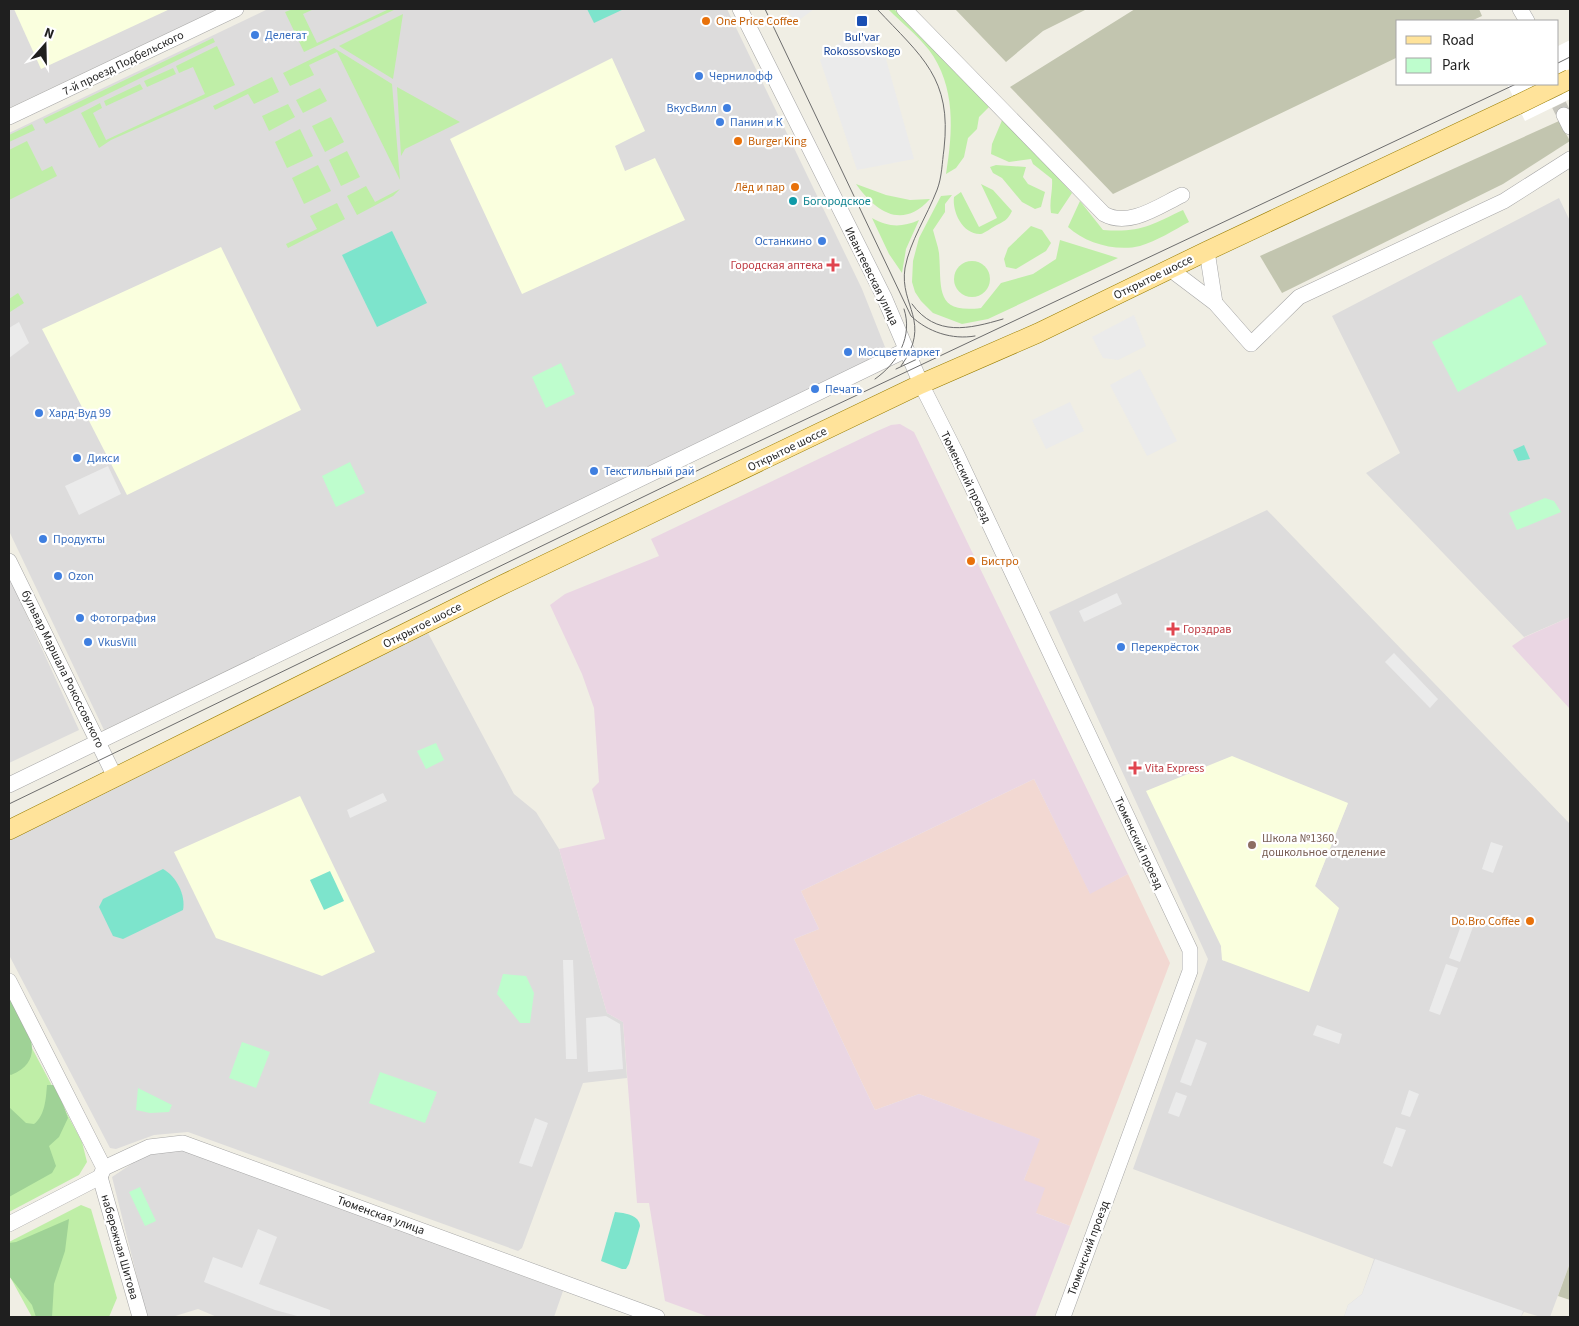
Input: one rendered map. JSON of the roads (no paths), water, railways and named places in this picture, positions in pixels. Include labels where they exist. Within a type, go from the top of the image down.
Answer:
[{"type":"main road","name":"Открытое шоссе","points":[[9,830],[502,585],[921,384],[1038,333],[1558,85]]},
{"type":"street","name":"7-й проезд Подбельского","points":[[9,117],[236,9]]},
{"type":"street","name":"Ивантеевская улица","points":[[740,9],[884,297],[921,384]]},
{"type":"street","points":[[904,9],[1104,214],[1112,218],[1126,220],[1182,195]]},
{"type":"street","points":[[1520,9],[1526,20]]},
{"type":"street","points":[[1170,269],[1215,303],[1251,344],[1299,297],[1504,201],[1570,159]]},
{"type":"street","points":[[1207,251],[1215,303]]},
{"type":"street","points":[[9,785],[906,350]]},
{"type":"street","name":"Тюменский проезд","points":[[921,384],[956,453],[1190,950],[1190,971],[1063,1317]]},
{"type":"street","name":"бульвар Маршала Рокоссовского","points":[[9,561],[115,777]]},
{"type":"street","points":[[9,981],[102,1173]]},
{"type":"street","name":"Тюменская улица","points":[[9,1224],[148,1147],[184,1144],[657,1317]]},
{"type":"street","name":"набережная Шитова","points":[[102,1173],[139,1317]]},
{"type":"tunnel","points":[[1549,85],[1564,115]]},
{"type":"tram line","points":[[765,9],[911,316],[918,322],[941,334],[958,337],[975,336]]},
{"type":"tram line","points":[[877,9],[908,41],[930,70],[938,86],[943,104],[945,125],[939,185],[911,248],[905,268],[904,281],[906,293],[915,326],[910,351],[901,366]]},
{"type":"tram line","points":[[1559,62],[1570,57]]},
{"type":"tram line","points":[[9,804],[711,464],[1514,85]]},
{"type":"tram line","points":[[912,304],[921,315],[932,322],[954,328],[978,326],[1003,319]]},
{"type":"tram line","points":[[875,379],[897,357],[905,339],[906,319],[904,309]]},
{"type":"tram line","points":[[896,369],[932,352]]},
{"type":"place","name":"One Price Coffee","points":[[706,21]]},
{"type":"place","name":"Bul'var Rokossovskogo","points":[[862,21]]},
{"type":"place","name":"Делегат","points":[[255,35]]},
{"type":"place","name":"Чернилофф","points":[[699,76]]},
{"type":"place","name":"ВкусВилл","points":[[727,108]]},
{"type":"place","name":"Панин и К","points":[[720,122]]},
{"type":"place","name":"Burger King","points":[[738,141]]},
{"type":"place","name":"Лёд и пар","points":[[795,187]]},
{"type":"place","name":"Богородское","points":[[793,201]]},
{"type":"place","name":"Останкино","points":[[822,241]]},
{"type":"place","name":"Городская аптека","points":[[833,265]]},
{"type":"place","name":"Мосцветмаркет","points":[[848,352]]},
{"type":"place","name":"Печать","points":[[815,389]]},
{"type":"place","name":"Хард-Вуд 99","points":[[39,413]]},
{"type":"place","name":"Дикси","points":[[77,458]]},
{"type":"place","name":"Текстильный рай","points":[[594,471]]},
{"type":"place","name":"Продукты","points":[[43,539]]},
{"type":"place","name":"Бистро","points":[[971,561]]},
{"type":"place","name":"Ozon","points":[[58,576]]},
{"type":"place","name":"Фотография","points":[[80,618]]},
{"type":"place","name":"Горздрав","points":[[1173,629]]},
{"type":"place","name":"VkusVill","points":[[88,642]]},
{"type":"place","name":"Перекрёсток","points":[[1121,647]]},
{"type":"place","name":"Vita Express","points":[[1135,768]]},
{"type":"place","name":"Школа №1360, дошкольное отделение","points":[[1252,845]]},
{"type":"place","name":"Do.Bro Coffee","points":[[1530,921]]}]
